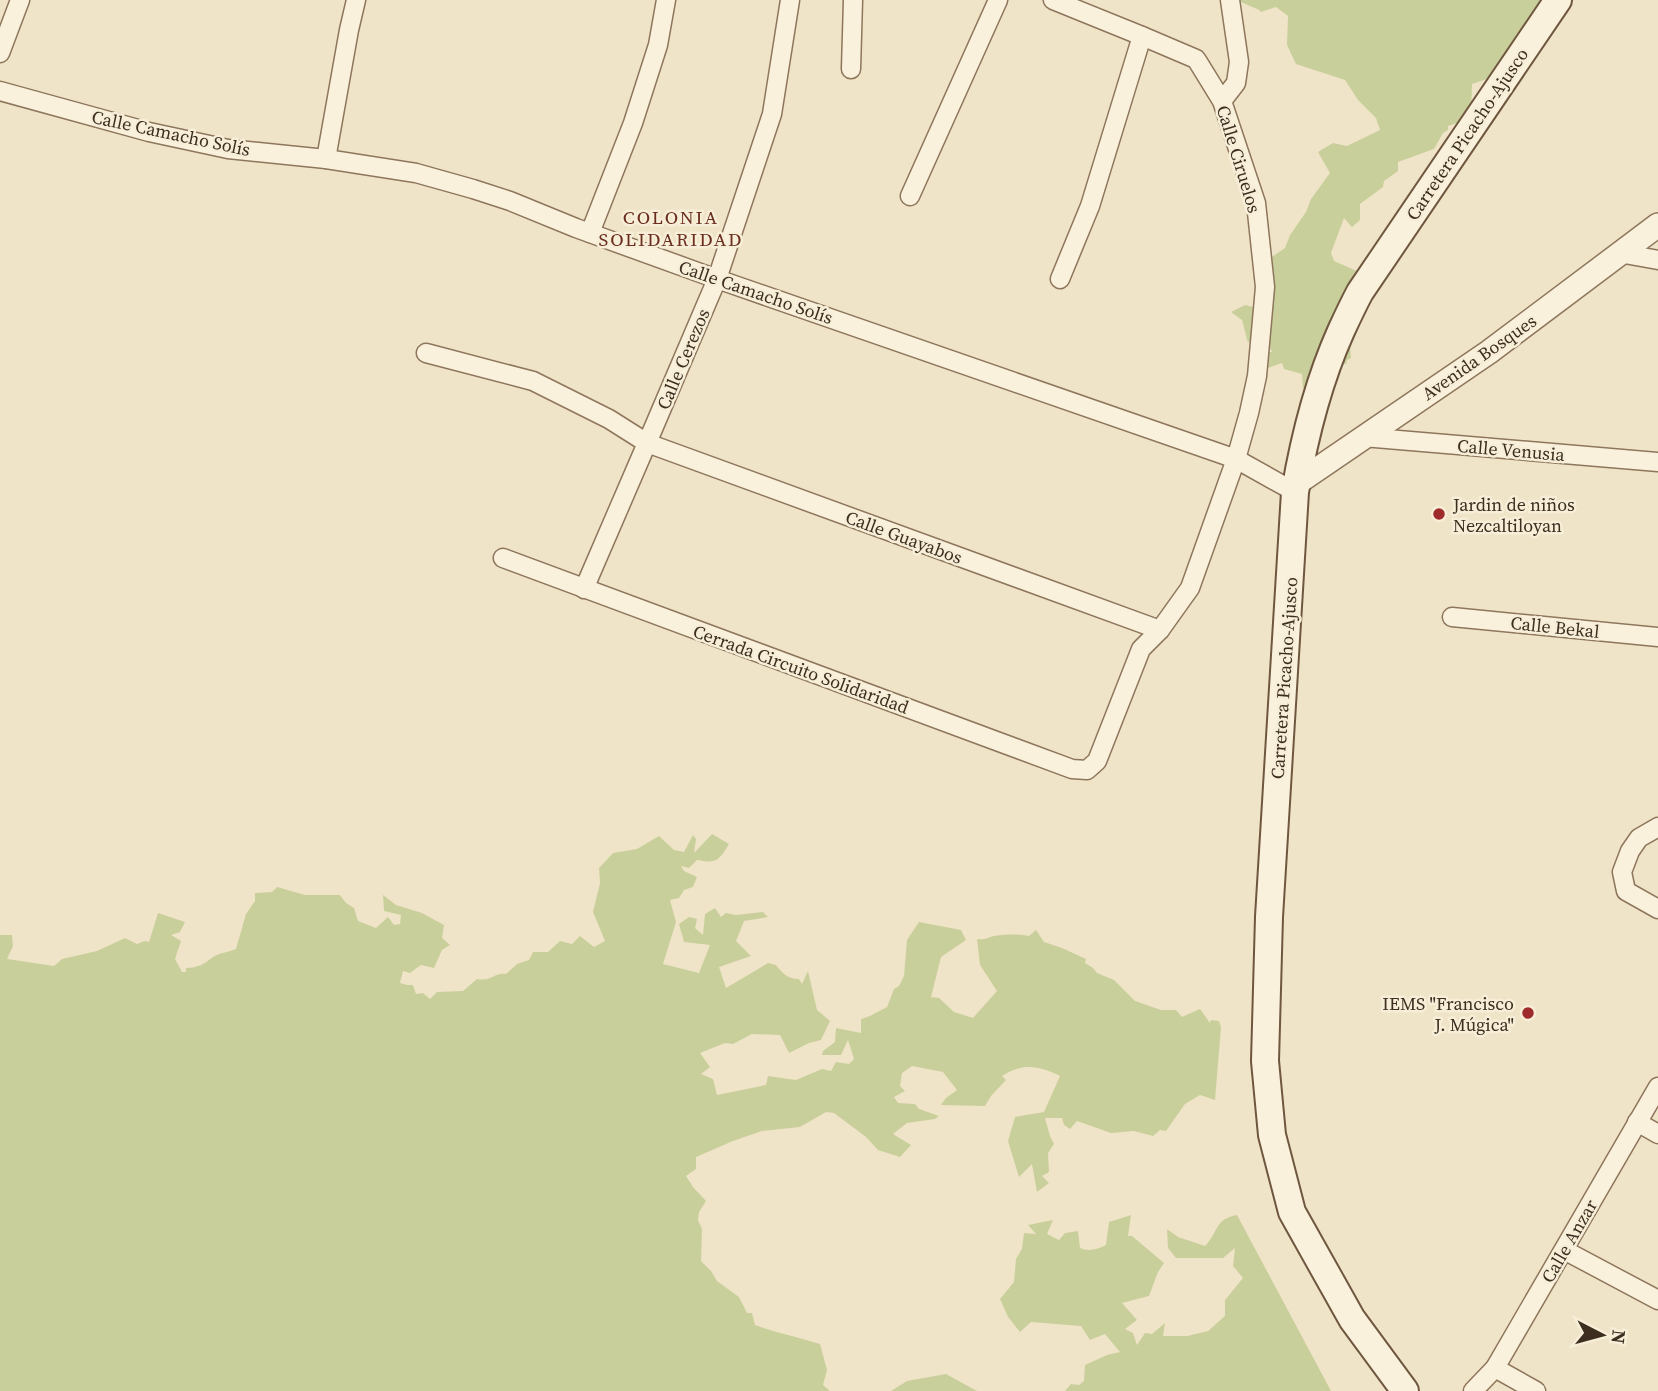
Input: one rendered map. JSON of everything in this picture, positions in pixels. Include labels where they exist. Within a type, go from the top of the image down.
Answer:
[{"type":"main road","name":"Carretera Picacho-Ajusco","points":[[1405,1391],[1352,1318],[1292,1212],[1272,1135],[1265,1061],[1269,917],[1296,488],[1321,386],[1340,333],[1360,292],[1558,0]]},
{"type":"street","points":[[0,53],[20,0]]},
{"type":"street","points":[[326,159],[356,0]]},
{"type":"street","points":[[590,233],[634,123],[658,45],[666,0]]},
{"type":"street","name":"Calle Cerezos","points":[[584,589],[717,279],[772,114],[790,0]]},
{"type":"street","points":[[851,69],[853,0]]},
{"type":"street","points":[[910,196],[998,0]]},
{"type":"street","name":"Calle Ciruelos","points":[[1053,0],[1196,59],[1222,101],[1256,203],[1265,287],[1257,376],[1249,413],[1236,459],[1190,589],[1160,630],[1141,649],[1097,761]]},
{"type":"street","points":[[1222,101],[1236,83],[1239,62],[1230,0]]},
{"type":"street","points":[[1060,279],[1090,206],[1142,36]]},
{"type":"street","name":"Calle Camacho Solís","points":[[0,91],[149,132],[228,149],[326,159],[416,173],[510,201],[717,279],[1236,459],[1296,488]]},
{"type":"street","name":"Avenida Bosques","points":[[1296,488],[1363,437],[1489,352],[1658,225]]},
{"type":"street","points":[[1619,253],[1658,260]]},
{"type":"street","name":"Calle Guayabos","points":[[426,353],[533,381],[610,419],[647,443],[1160,630]]},
{"type":"street","name":"Calle Venusia","points":[[1363,437],[1658,462]]},
{"type":"street","name":"Cerrada Circuito Solidaridad","points":[[503,558],[1072,769],[1087,770],[1097,761]]},
{"type":"street","name":"Calle Bekal","points":[[1452,617],[1658,637]]},
{"type":"street","points":[[1658,827],[1639,838],[1630,851],[1622,872],[1626,891],[1658,909]]},
{"type":"street","name":"Calle Anzar","points":[[1473,1391],[1495,1368],[1658,1087]]},
{"type":"street","points":[[1637,1122],[1658,1134]]},
{"type":"street","points":[[1564,1251],[1658,1300]]},
{"type":"street","points":[[1495,1368],[1536,1391]]},
{"type":"green space","points":[[1239,0],[1552,0],[1524,42],[1517,33],[1515,49],[1501,59],[1501,71],[1496,76],[1472,84],[1471,116],[1462,115],[1457,123],[1448,126],[1434,149],[1398,162],[1398,171],[1384,181],[1383,187],[1360,204],[1360,220],[1352,227],[1344,218],[1331,253],[1334,261],[1359,272],[1356,325],[1350,346],[1351,358],[1346,364],[1338,364],[1319,392],[1303,388],[1302,374],[1284,369],[1282,363],[1268,368],[1268,352],[1272,352],[1269,346],[1260,343],[1255,332],[1248,343],[1242,320],[1231,312],[1245,305],[1253,307],[1266,263],[1285,248],[1311,199],[1330,173],[1318,152],[1333,143],[1347,146],[1380,130],[1376,118],[1358,100],[1345,80],[1296,64],[1287,45],[1288,16],[1276,7],[1261,12]]},
{"type":"green space","points":[[712,834],[729,844],[717,860],[697,860],[689,868],[681,866],[684,871],[697,877],[693,887],[684,890],[679,898],[670,900],[676,922],[663,964],[699,973],[710,945],[684,942],[679,924],[689,917],[697,919],[695,928],[703,935],[705,914],[715,908],[721,917],[726,913],[736,915],[763,912],[768,917],[744,921],[736,941],[751,956],[719,967],[726,988],[768,963],[776,965],[788,977],[799,979],[802,984],[808,971],[817,1010],[830,1021],[821,1040],[789,1053],[780,1035],[752,1034],[733,1044],[725,1043],[700,1053],[710,1067],[701,1074],[713,1079],[717,1095],[766,1085],[768,1076],[796,1080],[822,1069],[831,1071],[836,1062],[849,1064],[854,1059],[848,1040],[841,1055],[822,1055],[823,1051],[835,1042],[836,1028],[861,1033],[861,1019],[887,1007],[894,989],[899,986],[904,976],[907,940],[919,922],[961,930],[966,940],[941,957],[931,997],[939,998],[954,1012],[973,1018],[997,991],[980,965],[977,939],[1007,935],[1029,936],[1036,930],[1044,942],[1086,959],[1085,963],[1097,973],[1114,980],[1135,1001],[1161,1010],[1176,1010],[1182,1017],[1200,1009],[1210,1023],[1211,1020],[1219,1021],[1221,1027],[1215,1100],[1200,1095],[1185,1104],[1166,1131],[1160,1130],[1153,1136],[1134,1131],[1111,1133],[1077,1121],[1070,1129],[1064,1125],[1062,1118],[1045,1118],[1054,1144],[1048,1153],[1049,1172],[1042,1176],[1049,1183],[1037,1192],[1032,1164],[1019,1177],[1008,1141],[1015,1117],[1044,1112],[1060,1076],[1031,1067],[1017,1069],[1002,1076],[1006,1080],[985,1106],[941,1105],[957,1090],[943,1072],[912,1066],[902,1073],[900,1086],[905,1091],[894,1097],[898,1103],[915,1104],[919,1109],[939,1116],[907,1123],[893,1134],[911,1145],[900,1157],[878,1150],[866,1137],[834,1113],[826,1112],[800,1127],[762,1131],[696,1157],[696,1169],[686,1176],[706,1201],[699,1212],[698,1220],[702,1229],[701,1261],[717,1281],[739,1297],[747,1313],[752,1313],[755,1325],[820,1344],[827,1370],[823,1385],[830,1391],[0,1391],[0,935],[12,935],[13,946],[7,959],[54,966],[62,959],[97,951],[125,938],[137,944],[149,942],[158,913],[185,922],[180,932],[171,935],[181,941],[175,959],[182,972],[186,972],[186,968],[204,964],[215,956],[236,949],[246,914],[255,901],[255,893],[272,892],[277,887],[305,895],[340,895],[354,908],[358,921],[376,928],[388,917],[394,925],[400,924],[401,915],[384,911],[383,895],[396,905],[422,913],[444,925],[442,938],[450,945],[442,950],[434,968],[421,965],[410,973],[403,971],[400,983],[413,985],[416,994],[423,993],[430,999],[437,992],[463,991],[477,979],[506,974],[517,964],[529,960],[533,952],[548,952],[560,941],[572,944],[580,936],[594,947],[605,941],[593,912],[600,883],[599,868],[613,853],[637,849],[659,836],[674,850],[684,852],[693,835],[696,839],[694,853]]},
{"type":"green space","points":[[1131,1215],[1128,1236],[1132,1236],[1164,1263],[1149,1296],[1122,1303],[1137,1320],[1125,1329],[1133,1333],[1137,1345],[1145,1333],[1152,1334],[1165,1323],[1163,1336],[1187,1336],[1208,1331],[1225,1316],[1225,1300],[1243,1278],[1233,1266],[1235,1248],[1223,1258],[1176,1258],[1168,1248],[1167,1229],[1178,1237],[1205,1246],[1220,1223],[1237,1215],[1331,1391],[1065,1391],[1071,1384],[1079,1385],[1084,1381],[1085,1365],[1120,1352],[1105,1334],[1090,1340],[1081,1326],[1031,1322],[1020,1332],[1008,1317],[1000,1299],[1014,1282],[1016,1259],[1022,1249],[1024,1233],[1036,1234],[1028,1225],[1053,1220],[1047,1234],[1059,1240],[1065,1233],[1078,1231],[1080,1248],[1093,1250],[1106,1245],[1109,1222]]},
{"type":"green space","points":[[946,1374],[977,1391],[891,1391],[907,1381]]},
{"type":"place","name":"Jardin de niños Nezcaltiloyan","points":[[1439,514]]},
{"type":"place","name":"IEMS \"Francisco J. Múgica\"","points":[[1528,1013]]},
{"type":"district","name":"COLONIA SOLIDARIDAD","points":[[671,228]]}]
